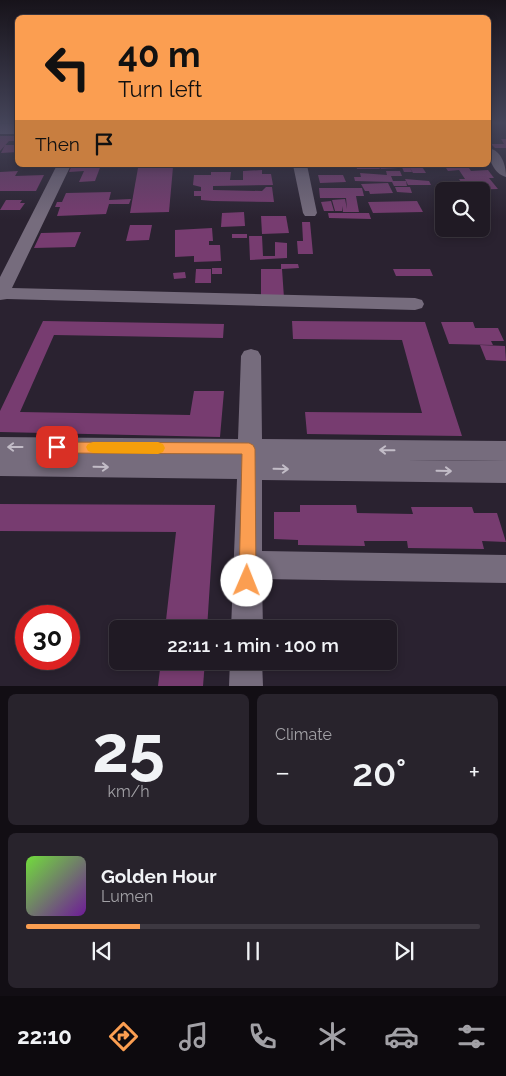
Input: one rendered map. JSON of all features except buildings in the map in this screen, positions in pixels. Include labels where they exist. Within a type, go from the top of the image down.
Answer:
[{"type":"street","points":[[491,155],[506,173]]},
{"type":"street","points":[[63,167],[0,293],[415,304]]},
{"type":"street","points":[[300,167],[310,213]]},
{"type":"street","points":[[247,620],[251,356]]},
{"type":"street","points":[[0,447],[506,472]]},
{"type":"street","points":[[0,466],[506,451]]},
{"type":"street","points":[[247,565],[506,569]]},
{"type":"street","points":[[246,670],[246,686]]},
{"type":"slow traffic","points":[[93,447],[158,448]]},
{"type":"route","points":[[57,447],[249,449],[247,581]]}]
